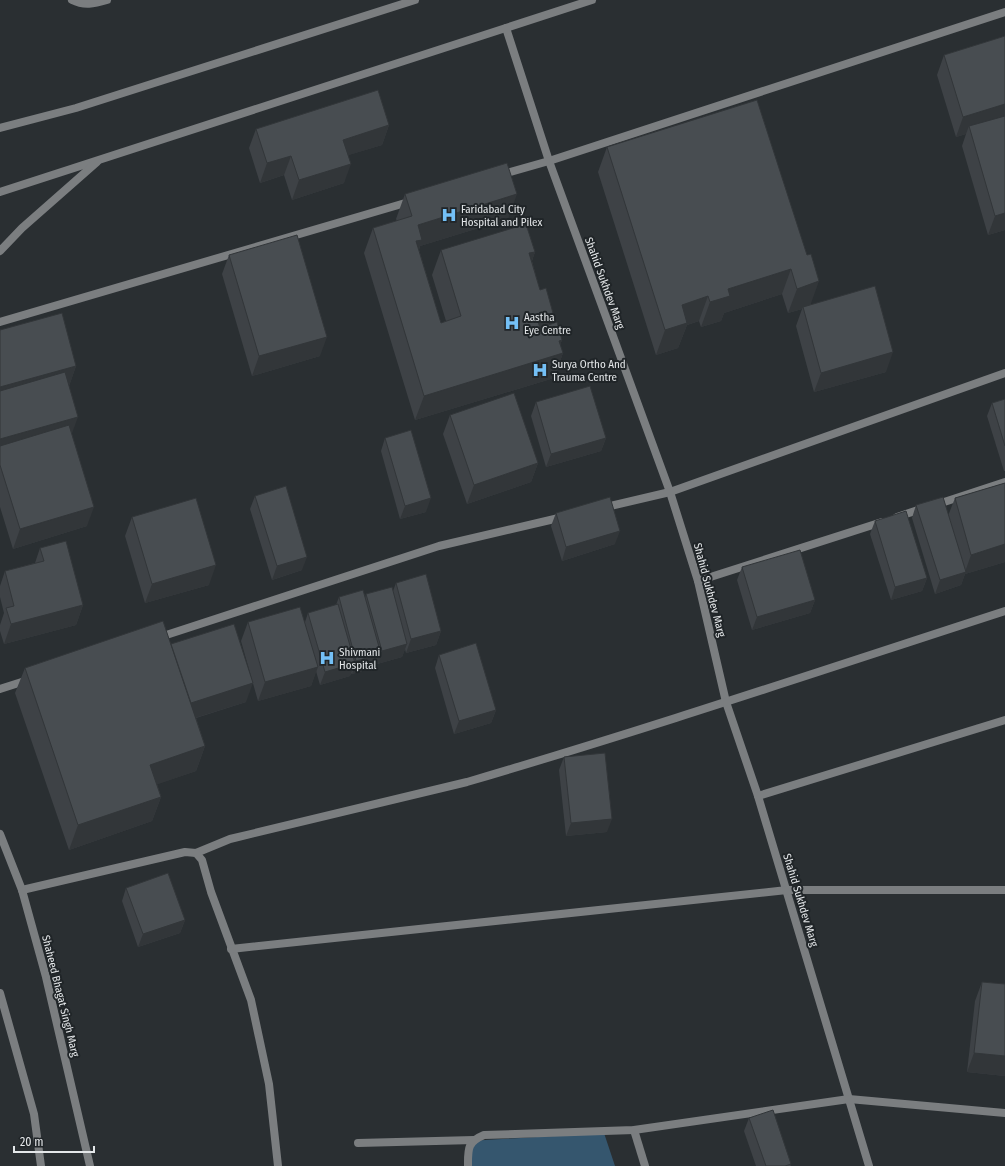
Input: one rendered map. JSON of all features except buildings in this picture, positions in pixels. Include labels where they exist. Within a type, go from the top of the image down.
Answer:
[{"type":"street","points":[[72,0],[80,4],[97,3],[107,0]]},
{"type":"street","points":[[0,128],[76,108],[415,0]]},
{"type":"street","points":[[0,192],[592,0]]},
{"type":"street","points":[[496,176],[549,161],[1005,12]]},
{"type":"street","name":"Shahid Sukhdev Marg","points":[[506,28],[549,161],[670,492],[698,581],[726,702],[758,796],[787,890],[869,1166]]},
{"type":"street","points":[[0,251],[22,228],[99,160]]},
{"type":"street","points":[[0,322],[420,199]]},
{"type":"street","points":[[593,510],[670,492],[1005,373]]},
{"type":"street","points":[[698,581],[1005,482]]},
{"type":"street","points":[[151,640],[439,546],[570,515]]},
{"type":"street","points":[[22,890],[185,852],[196,853],[230,839],[467,782],[726,702],[1005,611]]},
{"type":"street","points":[[0,689],[38,677]]},
{"type":"street","points":[[758,796],[1005,720]]},
{"type":"street","name":"Shaheed Bhagat Singh Marg","points":[[0,834],[22,890],[46,977],[90,1166]]},
{"type":"street","points":[[196,853],[202,860],[211,892],[250,1000],[269,1084],[278,1166]]},
{"type":"street","points":[[231,949],[787,890],[1005,890]]},
{"type":"street","points":[[0,992],[34,1114],[42,1166]]},
{"type":"street","points":[[358,1143],[474,1140],[484,1136],[634,1130],[849,1099],[1005,1113]]},
{"type":"street","points":[[634,1130],[645,1166]]},
{"type":"street","points":[[468,1166],[469,1147],[474,1140]]},
{"type":"shaded area","points":[[604,1133],[615,1166],[471,1166],[469,1141]]},
{"type":"place","name":"Faridabad City Hospital and Pilex","points":[[449,215]]},
{"type":"place","name":"Aastha Eye Centre","points":[[512,323]]},
{"type":"place","name":"Surya Ortho And Trauma Centre","points":[[540,370]]},
{"type":"place","name":"Shivmani Hospital","points":[[327,658]]}]
